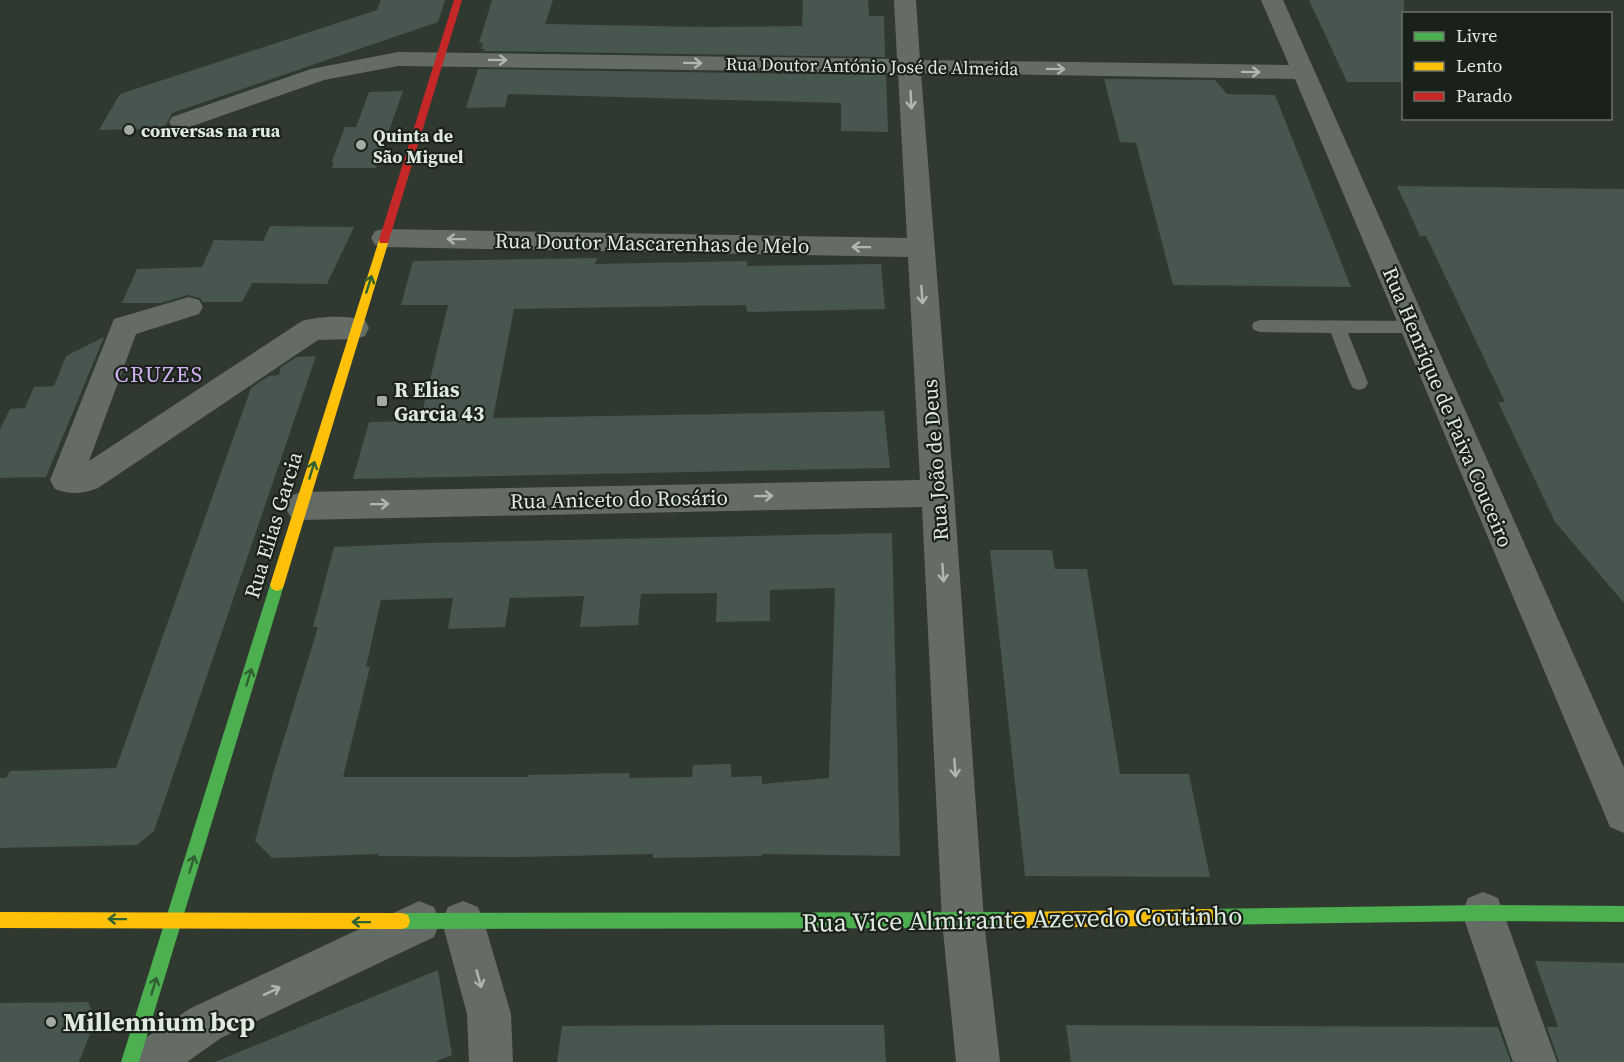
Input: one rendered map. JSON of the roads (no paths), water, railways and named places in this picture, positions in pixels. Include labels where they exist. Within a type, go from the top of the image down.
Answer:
[{"type":"main road","name":"Rua Elias Garcia","points":[[130,1062],[458,0]]},
{"type":"main road","name":"Rua Vice Almirante Azevedo Coutinho","points":[[0,920],[963,921],[1483,913],[1624,914]]},
{"type":"street","name":"Rua João de Deus","points":[[905,0],[919,248],[938,493],[963,921],[978,1062]]},
{"type":"street","name":"Rua Henrique de Paiva Couceiro","points":[[1272,0],[1624,813]]},
{"type":"street","name":"Rua Doutor António José de Almeida","points":[[181,122],[319,74],[383,61],[439,59],[1304,72]]},
{"type":"street","name":"Rua Doutor Mascarenhas de Melo","points":[[384,238],[919,248]]},
{"type":"street","points":[[189,307],[124,327],[66,480],[87,479],[312,329],[355,328]]},
{"type":"street","name":"Rua Aniceto do Rosário","points":[[301,506],[938,493]]},
{"type":"street","points":[[1483,913],[1535,1062]]},
{"type":"street","name":"Rua Vice Almirante Azevedo Coutinho","points":[[149,1062],[206,1023],[419,922]]},
{"type":"street","points":[[463,922],[489,1014],[491,1062]]},
{"type":"lane","points":[[1260,326],[1414,327]]},
{"type":"lane","points":[[1337,326],[1359,383]]},
{"type":"place","name":"conversas na rua","points":[[129,130]]},
{"type":"place","name":"Quinta de São Miguel","points":[[361,145]]},
{"type":"place","name":"R Elias Garcia 43","points":[[382,401]]},
{"type":"place","name":"Millennium bcp","points":[[51,1022]]},
{"type":"district","name":"CRUZES","points":[[159,374]]}]
